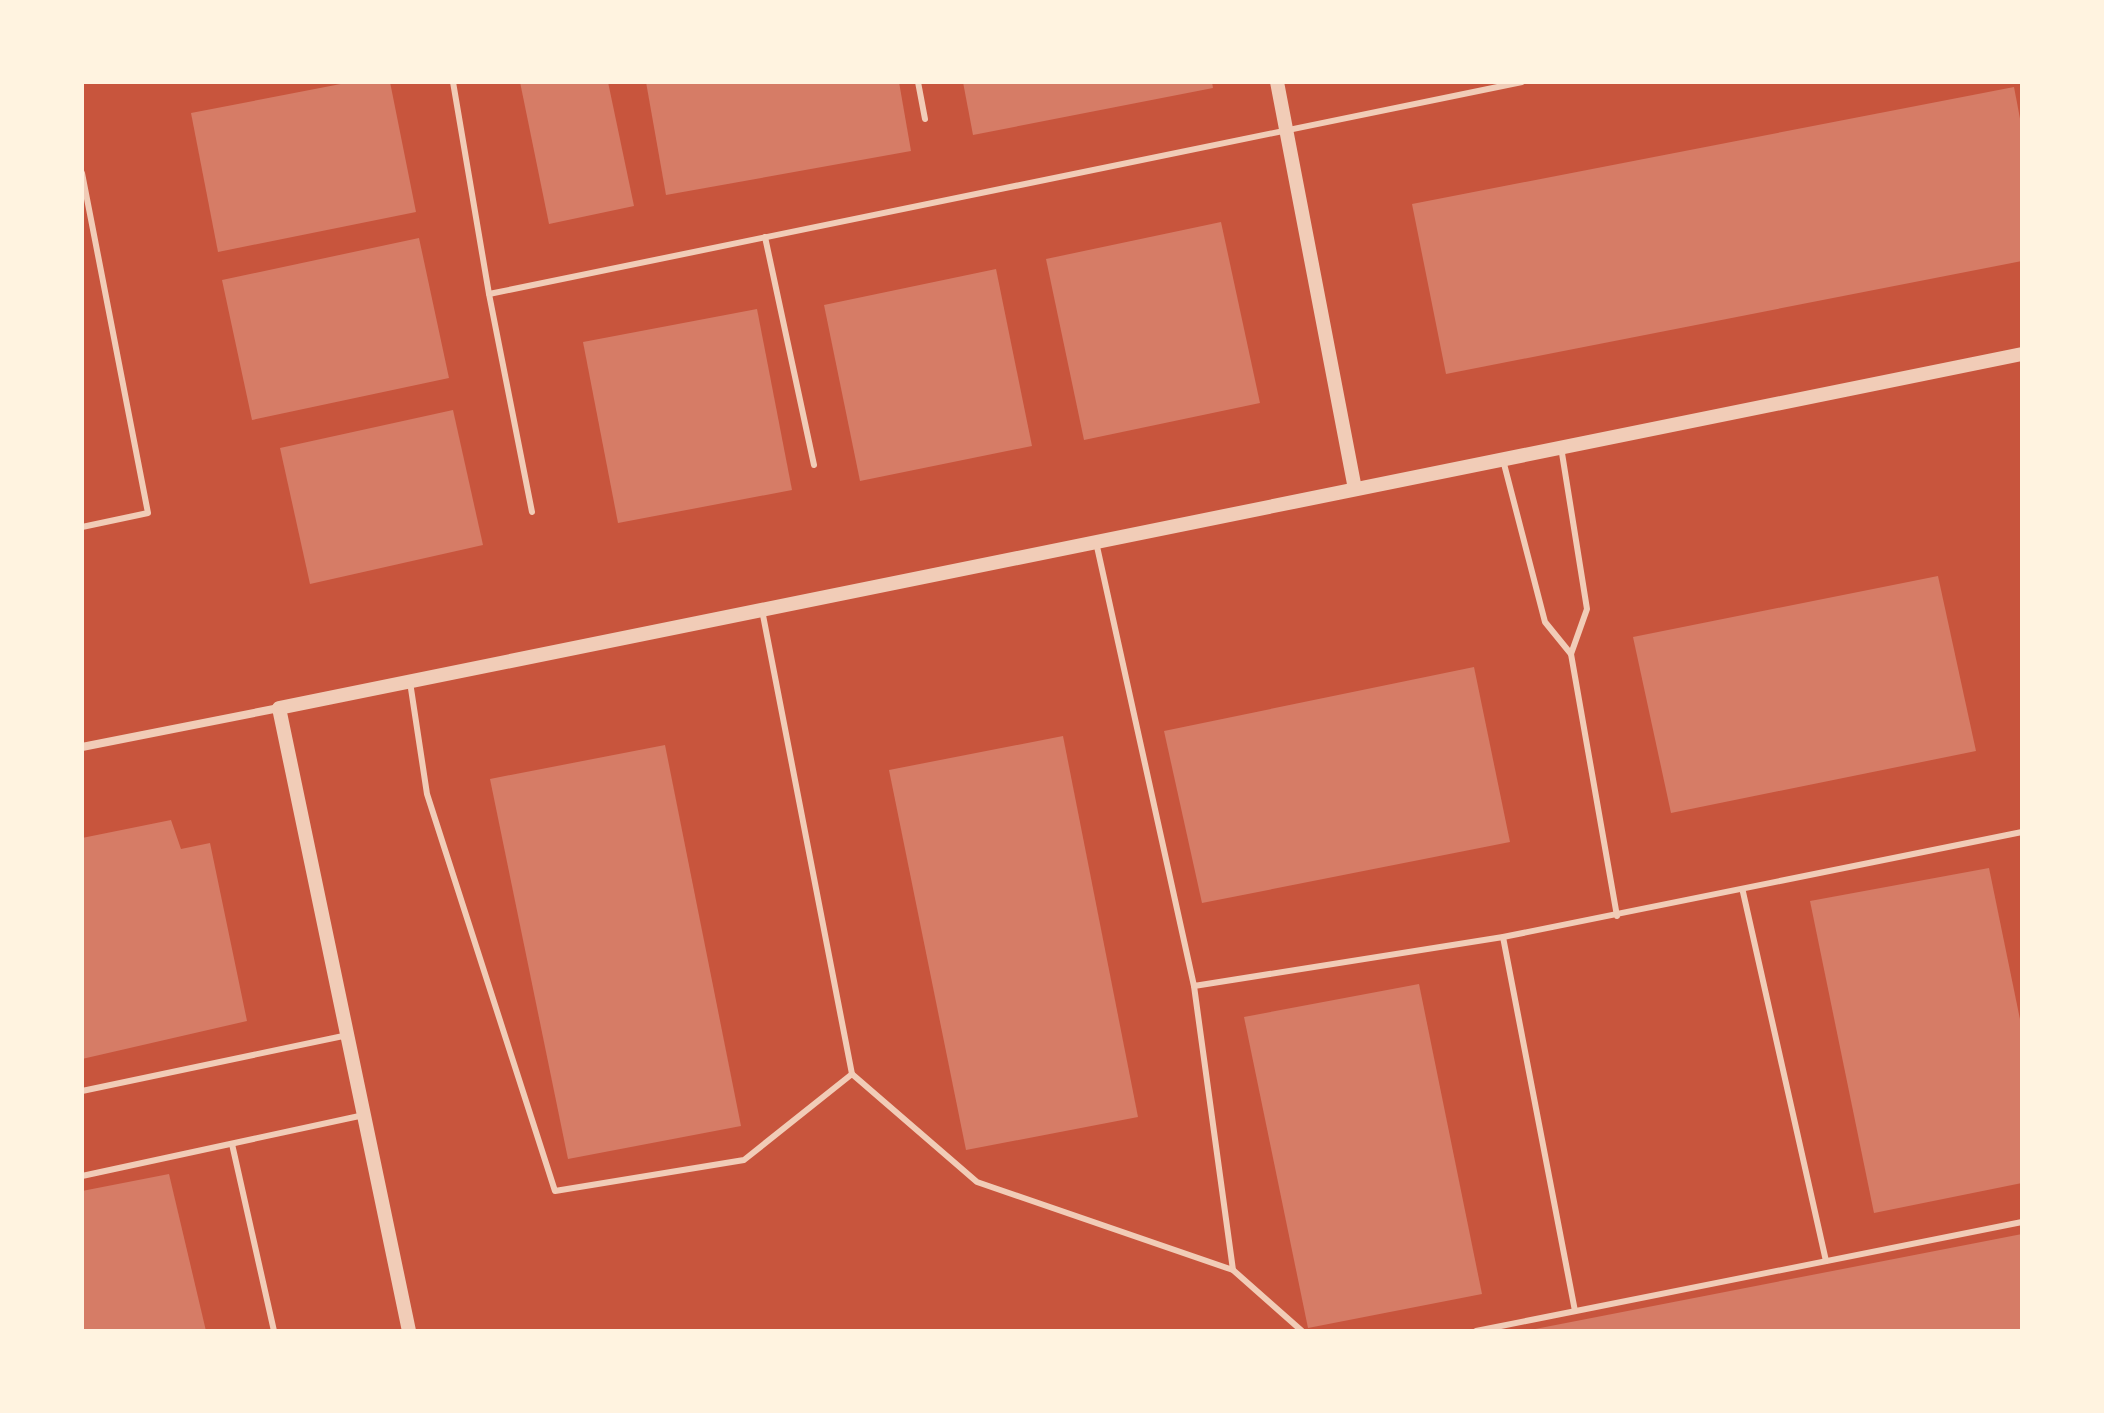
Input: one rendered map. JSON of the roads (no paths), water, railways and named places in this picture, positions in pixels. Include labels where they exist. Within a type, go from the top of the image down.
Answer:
[{"type":"street","points":[[1277,82],[1355,489]]},
{"type":"street","points":[[82,747],[2022,354]]},
{"type":"street","points":[[279,708],[409,1331]]},
{"type":"lane","points":[[453,82],[489,294],[532,512]]},
{"type":"lane","points":[[918,82],[925,119]]},
{"type":"lane","points":[[489,294],[1522,82]]},
{"type":"lane","points":[[82,173],[148,513],[82,527]]},
{"type":"lane","points":[[765,237],[814,465]]},
{"type":"lane","points":[[1561,447],[1587,609],[1571,654]]},
{"type":"lane","points":[[1503,460],[1545,622],[1571,654],[1617,916]]},
{"type":"lane","points":[[1096,542],[1194,986],[1233,1270]]},
{"type":"lane","points":[[762,610],[852,1074],[977,1182],[1233,1270],[1302,1331]]},
{"type":"lane","points":[[410,682],[427,794],[555,1191],[744,1160],[852,1074]]},
{"type":"lane","points":[[1194,986],[1617,916],[2022,832]]},
{"type":"lane","points":[[1743,892],[1826,1261]]},
{"type":"lane","points":[[1503,937],[1575,1311]]},
{"type":"lane","points":[[82,1091],[348,1035]]},
{"type":"lane","points":[[82,1176],[364,1115]]},
{"type":"lane","points":[[232,1144],[274,1331]]},
{"type":"lane","points":[[1476,1331],[2022,1222]]}]
